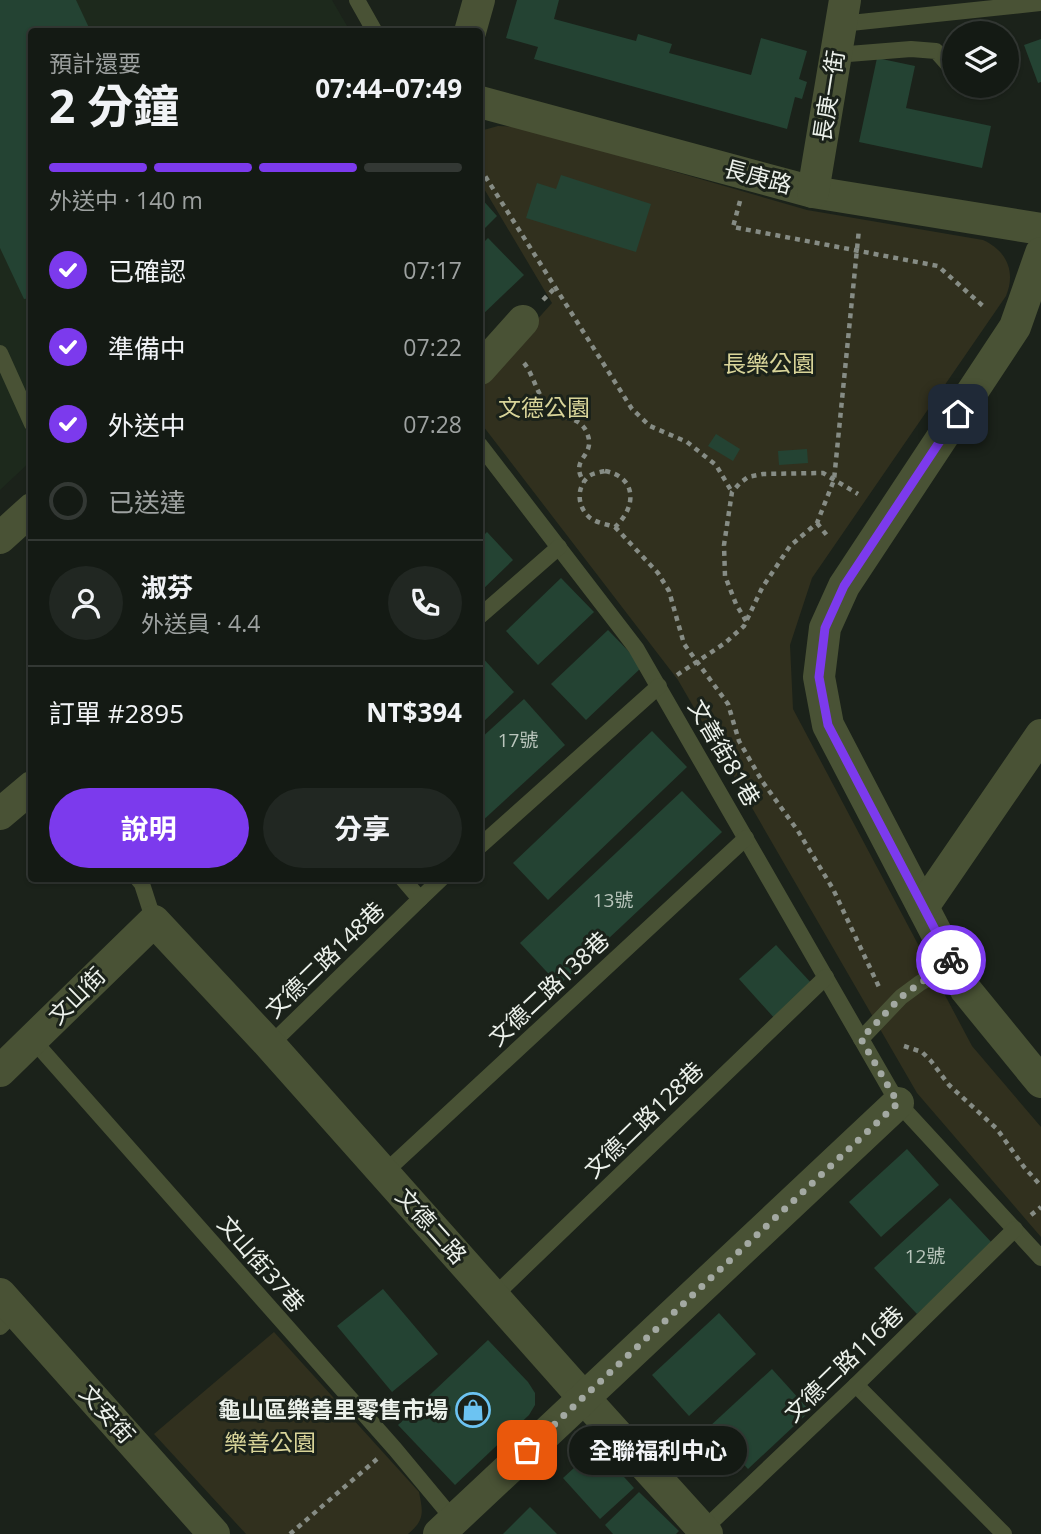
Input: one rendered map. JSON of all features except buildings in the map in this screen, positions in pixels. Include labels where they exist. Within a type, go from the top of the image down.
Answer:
[{"type":"street","points":[[471,28],[479,0]]},
{"type":"street","name":"長庚一街","points":[[813,192],[843,12]]},
{"type":"street","name":"長庚路","points":[[483,103],[813,192],[1041,229]]},
{"type":"street","points":[[1041,253],[1015,327],[844,586],[825,628],[819,677],[828,725],[967,990],[1041,1082]]},
{"type":"street","points":[[483,366],[514,331]]},
{"type":"street","points":[[0,538],[28,513]]},
{"type":"street","points":[[923,908],[1041,735]]},
{"type":"street","points":[[0,814],[28,790]]},
{"type":"street","name":"文德二路","points":[[153,920],[270,1045],[703,1533]]},
{"type":"street","name":"文山街","points":[[0,1070],[153,920]]},
{"type":"street","points":[[446,1527],[898,1103]]},
{"type":"street","name":"文安街","points":[[5,1311],[214,1534]]},
{"type":"lane","points":[[357,0],[373,28]]},
{"type":"lane","points":[[843,12],[1041,3]]},
{"type":"lane","points":[[836,55],[911,49],[936,51],[942,58]]},
{"type":"lane","points":[[0,353],[28,415]]},
{"type":"lane","name":"文善街81巷","points":[[483,449],[636,648],[898,1103],[1041,1258]]},
{"type":"lane","points":[[483,613],[559,547]]},
{"type":"lane","points":[[483,843],[659,686]]},
{"type":"lane","name":"文德二路138巷","points":[[384,1173],[746,838]]},
{"type":"lane","points":[[141,882],[153,920]]},
{"type":"lane","points":[[405,882],[420,899]]},
{"type":"lane","name":"文德二路148巷","points":[[270,1045],[438,882]]},
{"type":"lane","points":[[861,1039],[901,997],[953,964]]},
{"type":"lane","name":"文德二路128巷","points":[[494,1296],[826,977]]},
{"type":"lane","name":"文山街37巷","points":[[33,1040],[395,1449],[446,1527]]},
{"type":"lane","name":"文德二路116巷","points":[[703,1533],[1015,1229]]},
{"type":"lane","points":[[856,1385],[1004,1534]]},
{"type":"path","points":[[483,173],[632,408],[650,426],[687,442],[716,465],[732,492]]},
{"type":"path","points":[[740,200],[733,228],[937,265],[984,307]]},
{"type":"path","points":[[659,686],[725,643],[744,626],[762,588],[790,546],[817,523],[834,480],[860,228]]},
{"type":"path","points":[[514,331],[537,388],[551,409],[582,424],[587,433],[588,451],[579,461],[578,470],[584,482]]},
{"type":"path","points":[[615,527],[622,521],[629,506],[630,489],[621,476],[605,471],[590,476],[580,490],[579,499],[586,514],[600,523],[615,527],[658,573],[669,591],[684,644],[728,704],[739,741],[762,781],[798,831],[833,888],[879,987]]},
{"type":"path","points":[[746,621],[725,576],[724,545],[732,492],[748,477],[763,474],[823,473],[859,494]]},
{"type":"path","points":[[817,523],[829,538]]},
{"type":"path","points":[[904,1046],[922,1052],[931,1061],[949,1085],[997,1129],[1041,1186]]},
{"type":"path","points":[[290,1534],[384,1454],[395,1449]]},
{"type":"shaded area","points":[[0,0],[332,0],[348,28],[28,28],[28,464],[0,490]]},
{"type":"green space","name":"長樂公園","points":[[498,126],[521,127],[807,210],[983,240],[998,250],[1007,263],[1010,279],[1006,296],[812,578],[790,645],[793,709],[972,1046],[1041,1127],[1041,1237],[917,1093],[678,680],[483,426],[483,380],[552,303],[483,187],[483,130]]},
{"type":"green space","name":"樂善公園","points":[[274,1332],[419,1492],[420,1520],[408,1534],[246,1534],[154,1434]]},
{"type":"way so far","points":[[527,1450],[898,1103],[861,1039],[901,997],[953,964],[951,960]]},
{"type":"place","name":"龜山區樂善里零售市場","points":[[473,1410]]},
{"type":"place","name":"全聯福利中心","points":[[527,1450]]},
{"type":"route","points":[[951,960],[828,725],[819,677],[825,628],[844,586],[958,414]]},
{"type":"park label","name":"文德公園","points":[[544,408]]}]
